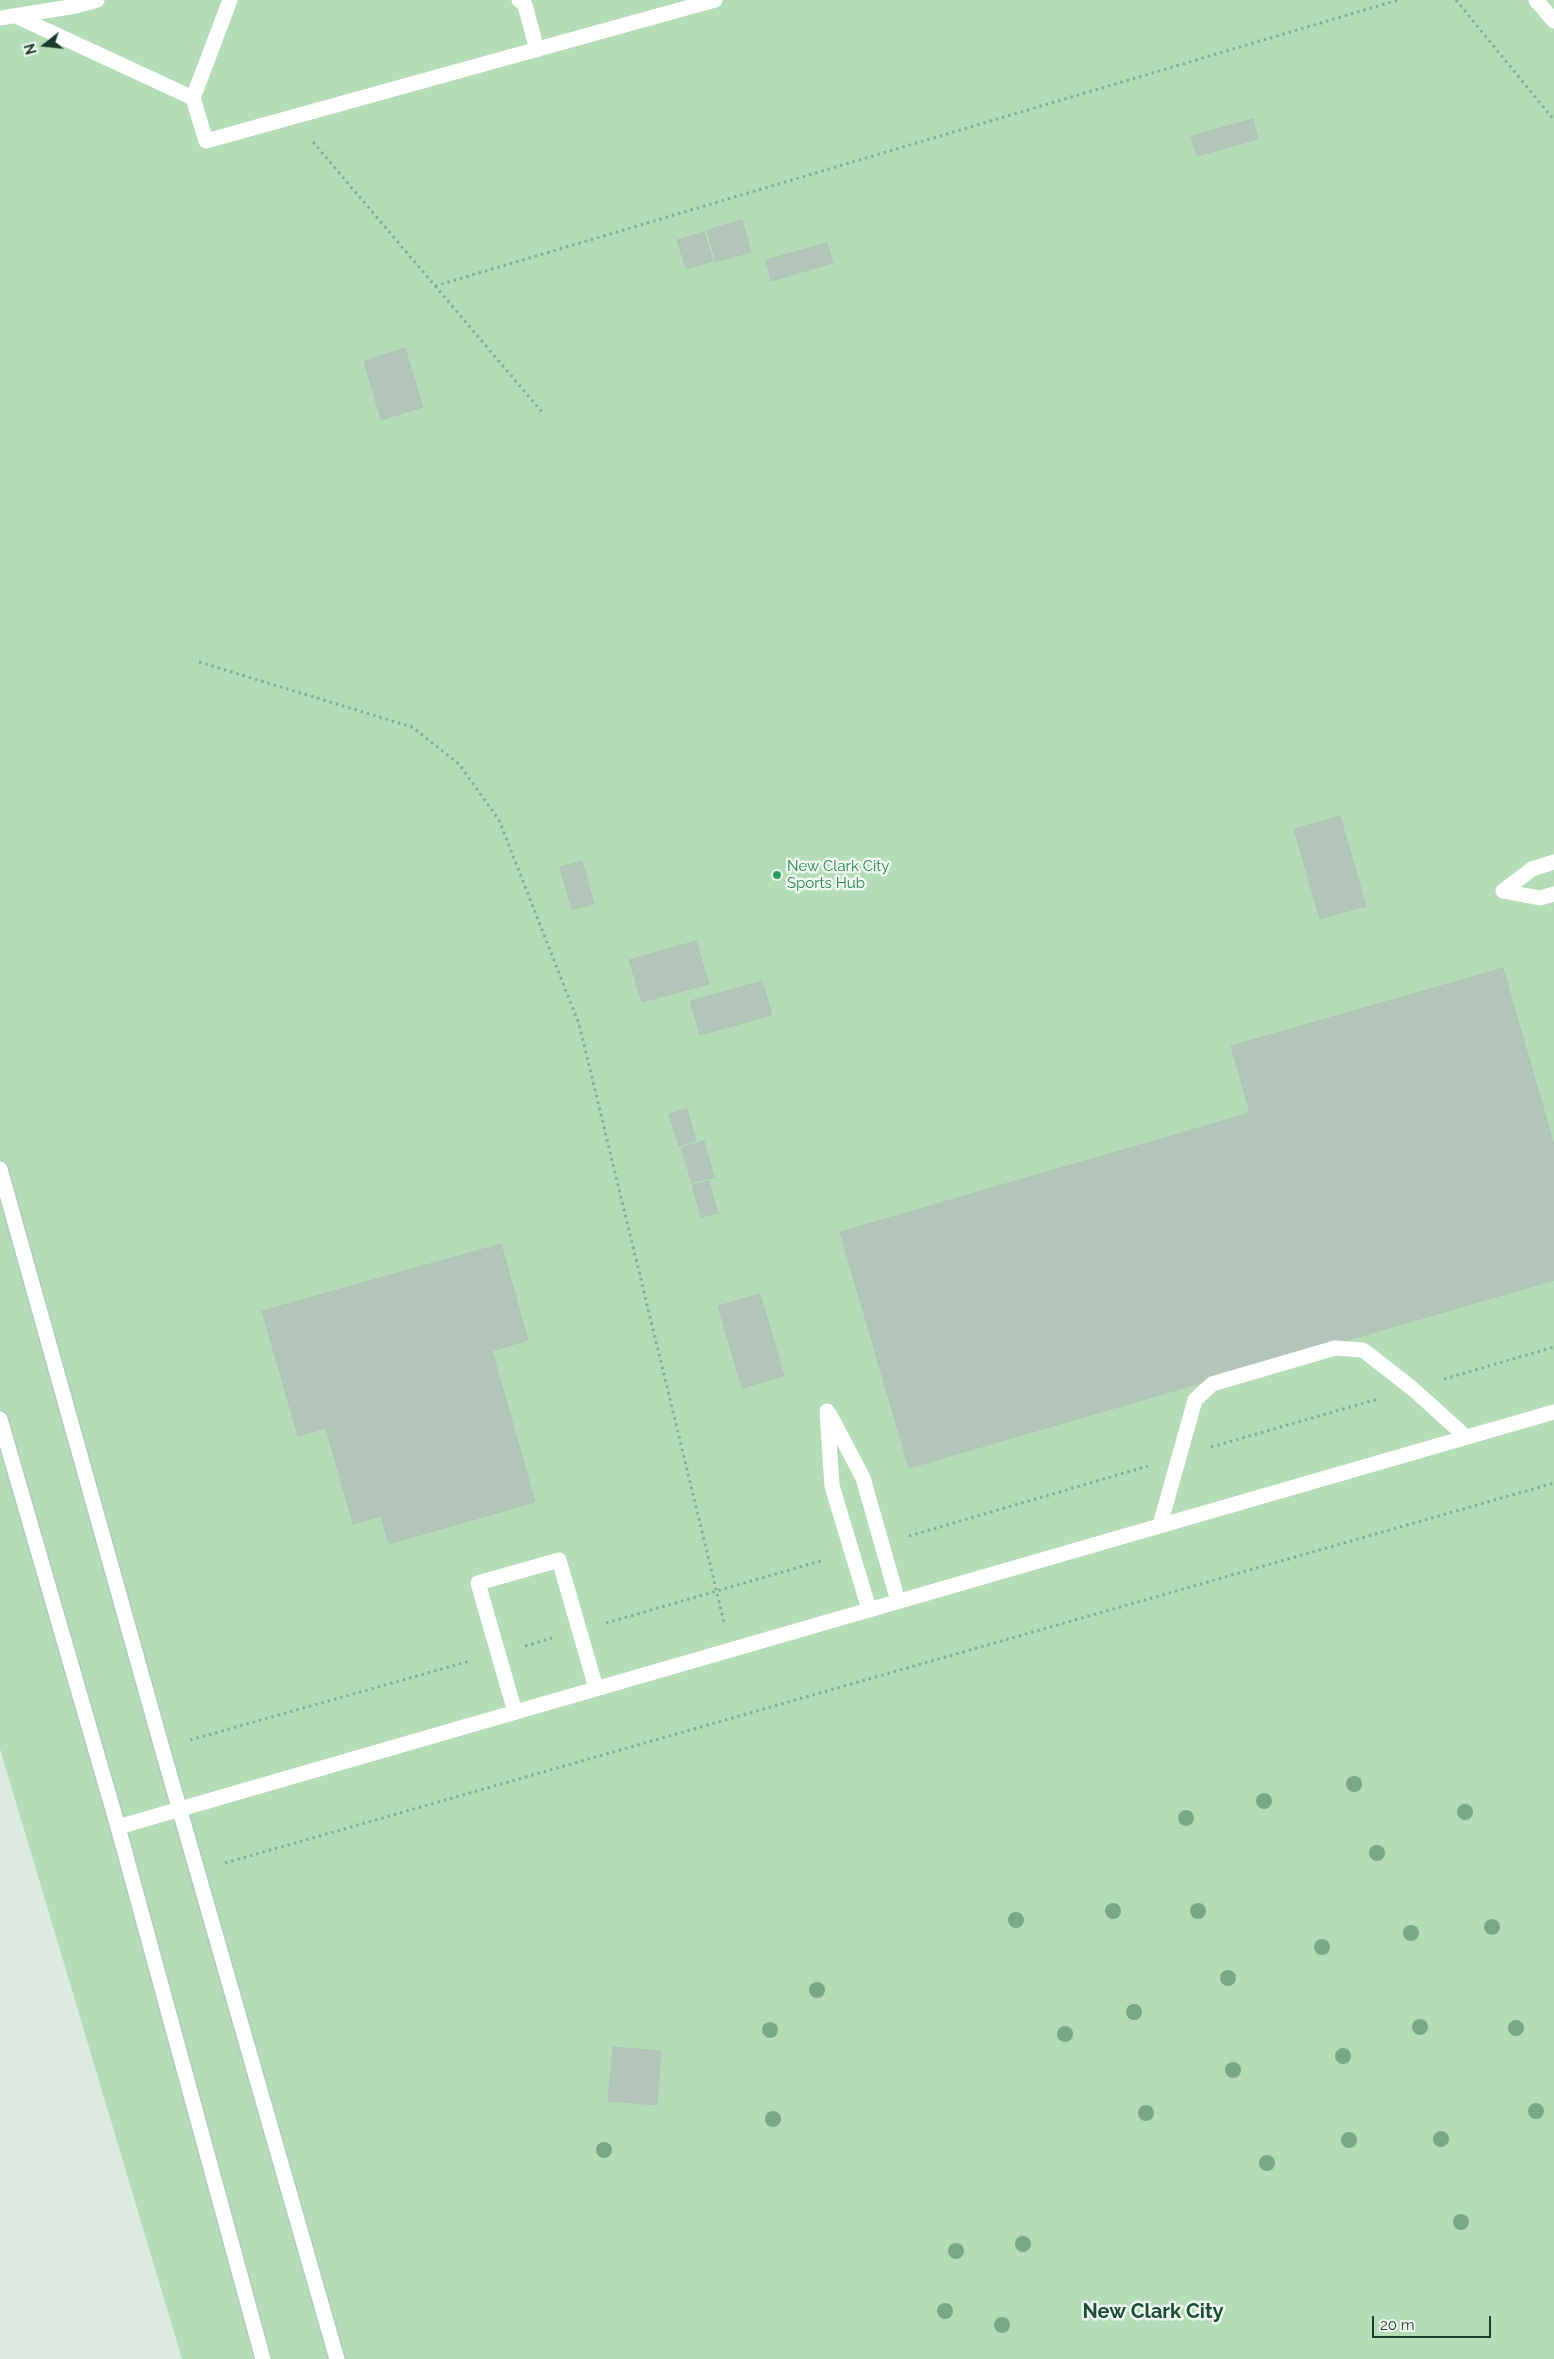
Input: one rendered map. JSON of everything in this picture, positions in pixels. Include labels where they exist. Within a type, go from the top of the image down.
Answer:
[{"type":"street","points":[[0,18],[18,17],[97,0]]},
{"type":"street","points":[[230,0],[193,98],[206,141],[715,0]]},
{"type":"street","points":[[1536,0],[1554,21]]},
{"type":"street","points":[[524,2],[537,50]]},
{"type":"street","points":[[18,17],[193,98]]},
{"type":"street","points":[[1554,862],[1532,869],[1503,891],[1540,898],[1554,894]]},
{"type":"street","points":[[0,1169],[337,2359]]},
{"type":"street","points":[[1160,1525],[1195,1400],[1212,1384],[1240,1375],[1335,1348],[1363,1350],[1413,1389],[1466,1437]]},
{"type":"street","points":[[869,1609],[832,1486],[827,1410],[863,1478],[898,1601]]},
{"type":"street","points":[[118,1827],[1554,1412]]},
{"type":"street","points":[[0,1419],[118,1827],[263,2359]]},
{"type":"street","points":[[515,1712],[478,1583],[559,1560],[596,1688]]},
{"type":"path","points":[[435,286],[1398,0]]},
{"type":"path","points":[[1456,0],[1554,120]]},
{"type":"path","points":[[293,118],[542,412]]},
{"type":"path","points":[[198,662],[412,727],[459,764],[499,820],[579,1024],[730,1650]]},
{"type":"path","points":[[198,1870],[1554,1483]]},
{"type":"green space","name":"New Clark City Sports Hub","points":[[0,0],[1554,0],[1554,2359],[182,2359],[0,1749]]},
{"type":"building","points":[[1253,119],[1258,139],[1197,156],[1191,136]]},
{"type":"building","points":[[742,220],[751,252],[716,262],[707,230]]},
{"type":"building","points":[[704,232],[713,261],[686,269],[677,240]]},
{"type":"building","points":[[827,243],[833,263],[771,281],[766,260]]},
{"type":"building","points":[[405,348],[423,407],[381,420],[364,361]]},
{"type":"building","points":[[1340,816],[1366,906],[1320,919],[1294,829]]},
{"type":"building","points":[[582,861],[594,904],[572,910],[560,867]]},
{"type":"building","points":[[696,941],[709,984],[642,1002],[629,960]]},
{"type":"building","points":[[1503,968],[1554,1145],[1554,1280],[909,1468],[840,1232],[1250,1113],[1231,1046]]},
{"type":"building","points":[[762,981],[772,1015],[700,1035],[690,1001]]},
{"type":"building","points":[[687,1109],[696,1141],[679,1146],[669,1114]]},
{"type":"building","points":[[704,1141],[714,1177],[692,1183],[681,1148]]},
{"type":"building","points":[[709,1181],[718,1213],[701,1217],[692,1185]]},
{"type":"building","points":[[501,1244],[528,1340],[492,1351],[535,1502],[389,1544],[381,1516],[353,1524],[326,1428],[298,1436],[262,1311]]},
{"type":"building","points":[[760,1294],[784,1376],[742,1388],[718,1306]]},
{"type":"building","points":[[613,2047],[661,2051],[657,2105],[608,2101]]},
{"type":"place","name":"New Clark City Sports Hub","points":[[777,875]]},
{"type":"district","name":"New Clark City","points":[[1153,2312]]}]
